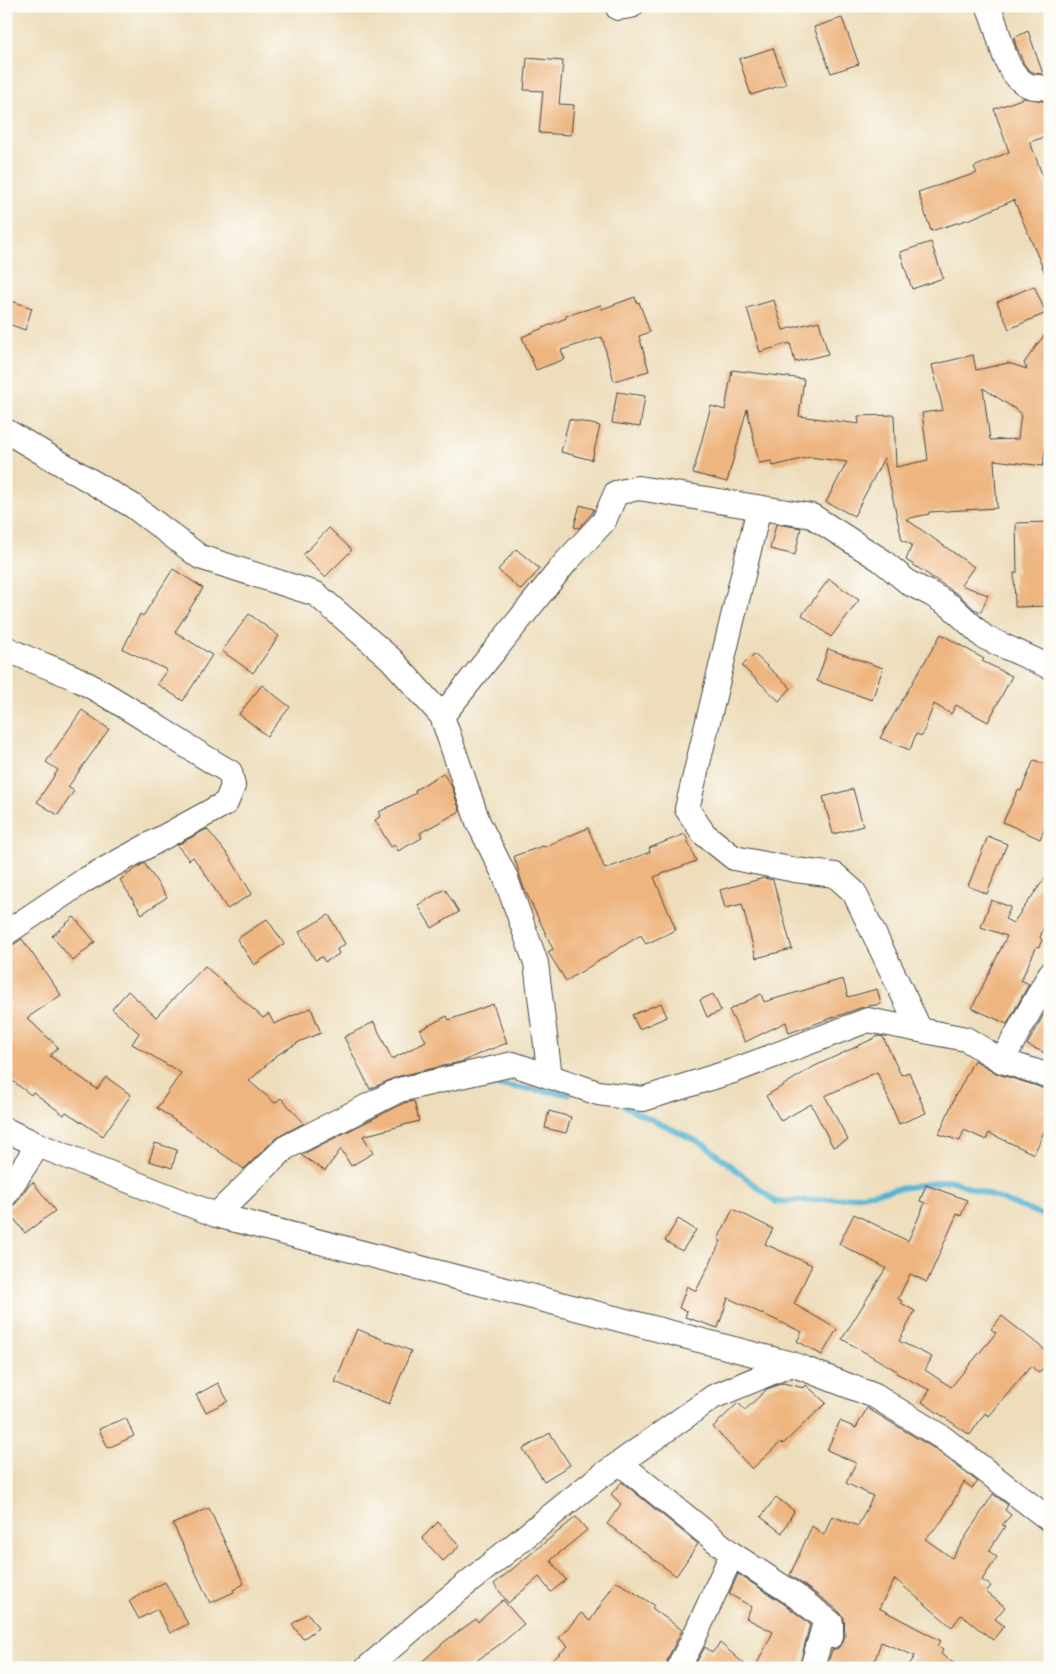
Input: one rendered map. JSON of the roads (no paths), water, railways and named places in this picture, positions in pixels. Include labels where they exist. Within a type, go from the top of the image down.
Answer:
[{"type":"street","points":[[988,6],[1010,68],[1021,81],[1032,87],[1050,88]]},
{"type":"street","points":[[6,432],[133,506],[200,557],[316,594],[391,659],[442,716],[478,822],[506,876],[536,963],[550,1077]]},
{"type":"street","points":[[442,716],[565,563],[604,521],[616,493],[638,488],[812,516],[881,560],[909,583],[952,607],[984,637],[1050,667]]},
{"type":"street","points":[[759,508],[687,809],[704,834],[734,858],[835,876],[854,892],[920,1030]]},
{"type":"street","points":[[6,648],[82,681],[230,772],[233,786],[226,802],[85,880],[6,933]]},
{"type":"street","points":[[1002,1061],[1050,974]]},
{"type":"street","points":[[216,1215],[285,1148],[399,1090],[513,1064],[598,1093],[643,1099],[733,1071],[868,1020],[966,1039],[1002,1061],[1050,1076]]},
{"type":"street","points":[[6,1130],[38,1145],[216,1215],[792,1364],[875,1396],[943,1438],[1050,1520]]},
{"type":"street","points":[[6,1194],[38,1145]]},
{"type":"street","points":[[367,1668],[444,1602],[594,1481],[713,1397],[792,1364]]},
{"type":"street","points":[[620,1463],[732,1554],[792,1593],[829,1627],[812,1668]]},
{"type":"street","points":[[683,1668],[681,1662],[732,1554]]},
{"type":"waterway","points":[[459,1087],[506,1086],[569,1094]]},
{"type":"waterway","points":[[624,1106],[705,1145],[776,1202],[844,1198],[950,1180],[1050,1218]]}]
